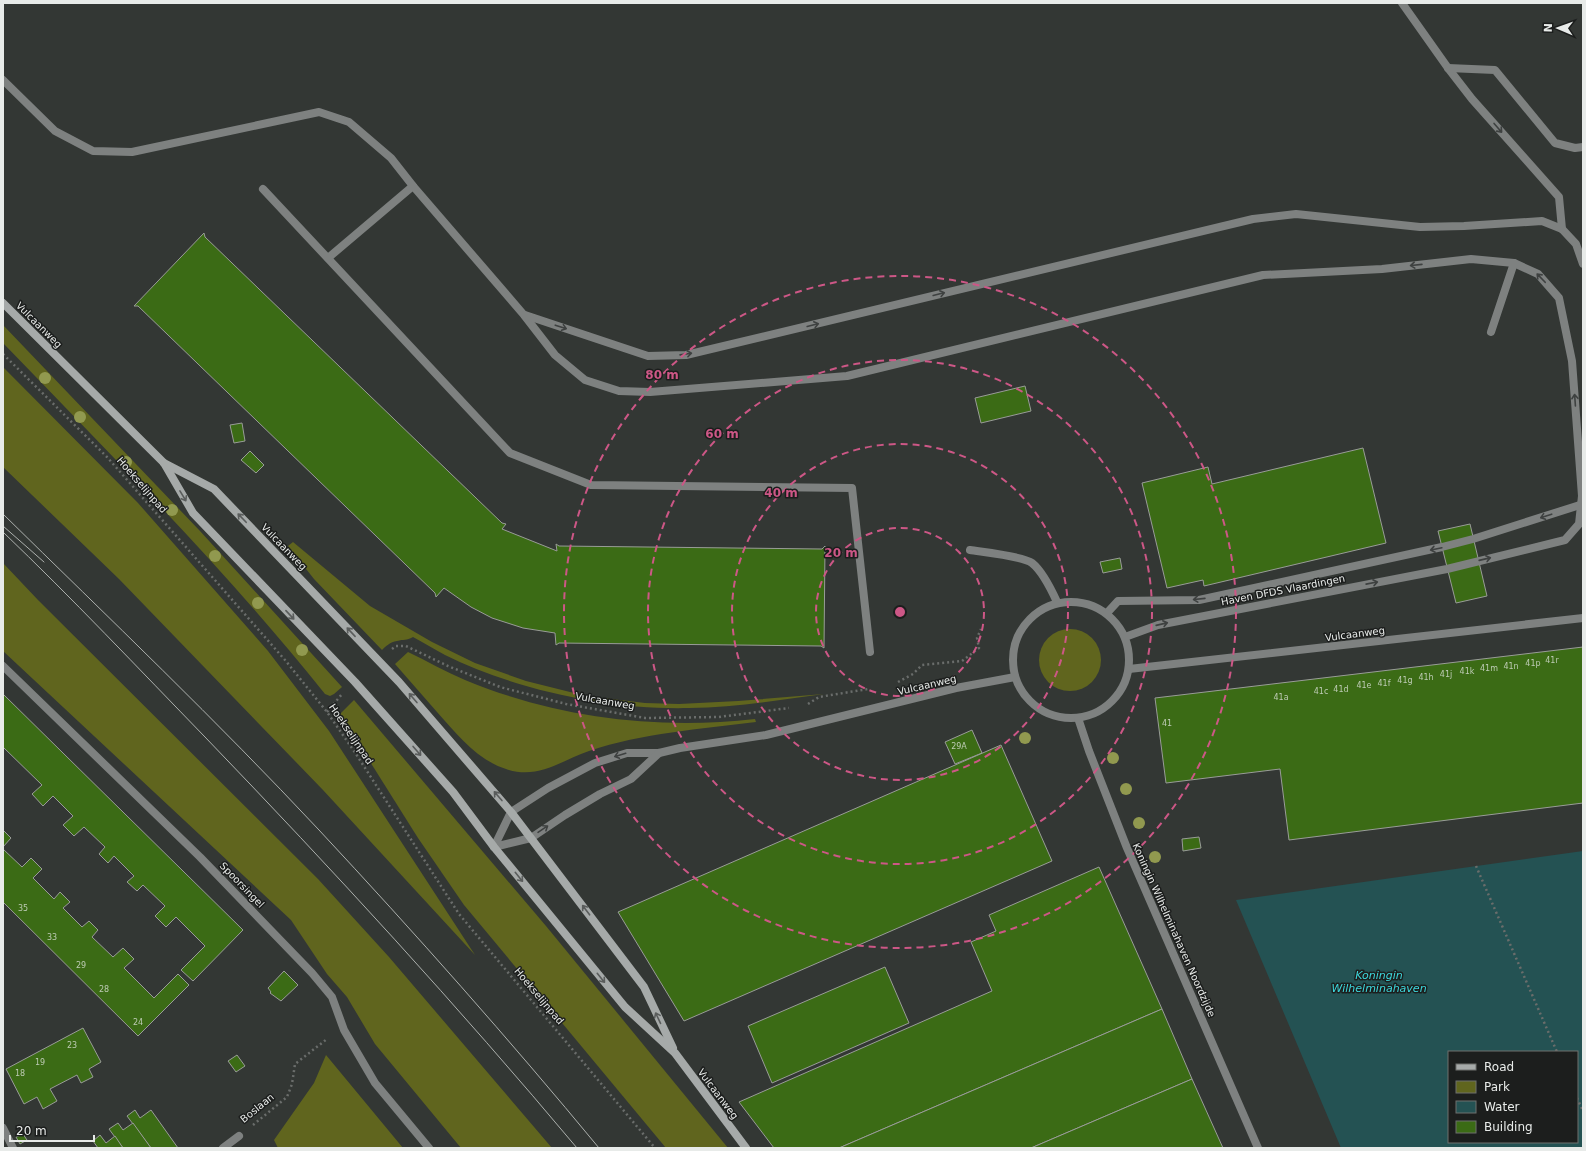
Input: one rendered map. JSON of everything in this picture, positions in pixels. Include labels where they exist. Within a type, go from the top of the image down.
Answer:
[{"type":"main road","name":"Vulcaanweg","points":[[3,303],[164,463],[193,513],[355,682],[453,792],[494,847],[625,1007],[675,1053],[746,1148]]},
{"type":"main road","name":"Vulcaanweg","points":[[164,463],[214,489],[404,688],[511,812],[644,987],[675,1053]]},
{"type":"street","points":[[1402,3],[1472,99],[1559,197],[1562,229]]},
{"type":"street","points":[[1448,68],[1495,70],[1555,143],[1575,148],[1583,147]]},
{"type":"street","points":[[3,80],[55,131],[93,151],[132,152],[319,112],[349,122],[391,158],[413,186],[524,315],[555,355],[585,380],[619,391],[650,392],[847,376],[1263,275],[1382,269],[1470,259],[1514,262],[1491,332]]},
{"type":"street","points":[[328,258],[413,186]]},
{"type":"street","points":[[263,189],[510,453],[591,485],[852,488],[870,652]]},
{"type":"street","points":[[524,315],[648,356],[686,355],[1253,219],[1296,214],[1420,227],[1542,221],[1562,229],[1576,244],[1583,264]]},
{"type":"street","name":"Haven DFDS Vlaardingen","points":[[1125,637],[1158,625],[1447,568],[1565,540],[1579,524],[1582,504],[1572,361],[1559,298],[1538,274],[1514,262]]},
{"type":"street","points":[[1107,613],[1118,601],[1199,600],[1442,548],[1582,504]]},
{"type":"street","points":[[970,550],[1011,556],[1031,562],[1049,585],[1057,602]]},
{"type":"street","points":[[1075,601],[1092,605],[1107,613],[1118,624],[1125,637],[1128,647],[1129,669],[1123,687],[1112,701],[1098,712],[1078,718],[1053,716],[1040,710],[1029,701],[1021,690],[1015,677],[1012,661],[1015,641],[1024,624],[1039,610],[1057,602],[1075,601]]},
{"type":"street","name":"Vulcaanweg","points":[[1129,669],[1583,618]]},
{"type":"street","name":"Spoorsingel","points":[[3,666],[200,857],[312,973],[332,996],[344,1030],[376,1084],[429,1148]]},
{"type":"street","name":"Vulcaanweg","points":[[511,812],[548,788],[595,763],[627,753],[658,753],[680,748],[766,735],[956,688],[1015,677]]},
{"type":"street","name":"Koningin Wilhelminahaven Noordzijde","points":[[1078,718],[1089,751],[1127,848],[1258,1148]]},
{"type":"street","points":[[494,847],[531,838],[576,808],[631,779],[658,753]]},
{"type":"street","points":[[494,847],[511,812]]},
{"type":"street","points":[[3,1128],[14,1148]]},
{"type":"street","name":"Boslaan","points":[[222,1148],[239,1136]]},
{"type":"path","name":"Hoekselijnpad","points":[[3,354],[107,457],[259,629],[327,712],[356,754],[459,914],[655,1148]]},
{"type":"path","points":[[892,685],[913,674],[922,665],[962,661],[979,648],[977,638],[981,629]]},
{"type":"path","name":"Vulcaanweg","points":[[378,660],[396,646],[406,646],[448,666],[500,687],[566,704],[645,718],[719,717],[789,708]]},
{"type":"path","points":[[327,712],[355,682]]},
{"type":"path","points":[[812,708],[805,706],[819,697],[870,688]]},
{"type":"path","points":[[1476,866],[1557,1051]]},
{"type":"path","name":"Boslaan","points":[[239,1136],[288,1097],[292,1084],[295,1064],[323,1042],[344,1030]]},
{"type":"path","points":[[1578,1100],[1583,1111]]},
{"type":"green space","points":[[3,325],[200,531],[342,687],[330,696],[325,694],[209,559],[127,471],[3,343]]},
{"type":"green space","points":[[3,367],[138,503],[268,651],[329,731],[475,955],[323,790],[119,579],[3,467]]},
{"type":"green space","points":[[293,542],[370,606],[432,642],[475,663],[526,681],[586,696],[645,703],[679,704],[824,694],[706,708],[659,708],[628,705],[596,701],[532,688],[472,667],[445,655],[413,637],[392,642],[382,650],[314,579],[288,546]]},
{"type":"green space","points":[[3,563],[38,600],[318,879],[389,957],[552,1148],[461,1148],[375,1044],[347,997],[327,974],[291,920],[3,651]]},
{"type":"green space","points":[[1070,629],[1087,634],[1092,638],[1096,643],[1101,660],[1096,677],[1092,682],[1087,686],[1070,691],[1053,686],[1048,682],[1044,677],[1039,660],[1044,643],[1048,638],[1053,634]]},
{"type":"green space","points":[[408,652],[458,677],[500,693],[535,704],[571,712],[644,722],[718,722],[755,719],[756,722],[672,732],[630,740],[589,751],[539,771],[518,772],[496,765],[486,759],[477,753],[452,729],[395,664]]},
{"type":"green space","points":[[354,700],[546,926],[728,1148],[666,1148],[464,905],[418,838],[340,714]]},
{"type":"green space","points":[[326,1055],[403,1148],[278,1148],[274,1140],[314,1083]]},
{"type":"water","name":"Koningin Wilhelminahaven","points":[[1583,851],[1583,1148],[1341,1148],[1236,900]]},
{"type":"building","points":[[204,233],[205,237],[502,523],[506,524],[502,529],[557,551],[556,544],[559,546],[822,549],[825,546],[824,648],[821,646],[559,643],[556,645],[555,633],[523,628],[492,618],[471,607],[444,588],[436,597],[435,593],[138,306],[134,306]]},
{"type":"building","points":[[1025,386],[1031,411],[981,423],[975,398]]},
{"type":"building","points":[[242,423],[245,441],[234,443],[230,425]]},
{"type":"building","points":[[1363,448],[1386,543],[1204,586],[1203,580],[1167,588],[1142,483],[1208,467],[1212,484]]},
{"type":"building","points":[[250,451],[264,465],[256,473],[241,460]]},
{"type":"building","points":[[1470,524],[1487,596],[1456,603],[1438,531]]},
{"type":"building","points":[[1120,558],[1122,569],[1103,573],[1100,562]]},
{"type":"building","points":[[1583,647],[1583,803],[1289,840],[1280,769],[1166,783],[1155,698]]},
{"type":"building","points":[[3,694],[243,930],[193,981],[181,970],[205,946],[176,917],[166,927],[155,916],[165,906],[143,885],[137,891],[127,882],[134,876],[114,856],[108,863],[99,854],[105,847],[84,827],[74,836],[63,825],[73,816],[53,796],[43,806],[32,794],[42,785],[3,747]]},
{"type":"building","points":[[972,730],[982,753],[955,764],[945,742]]},
{"type":"building","points":[[1001,745],[1052,861],[684,1021],[618,912]]},
{"type":"building","points":[[3,830],[11,838],[3,847]]},
{"type":"building","points":[[1199,837],[1201,848],[1183,851],[1182,839]]},
{"type":"building","points":[[3,849],[22,867],[31,858],[42,869],[33,878],[54,899],[60,892],[70,902],[63,908],[82,927],[89,921],[98,930],[92,937],[113,957],[123,948],[134,959],[124,968],[154,998],[178,974],[189,985],[138,1036],[3,902]]},
{"type":"building","points":[[1099,867],[1162,1009],[839,1148],[774,1148],[739,1102],[992,991],[971,942],[996,931],[989,915]]},
{"type":"building","points":[[885,967],[909,1023],[772,1083],[748,1026]]},
{"type":"building","points":[[284,971],[298,985],[281,1001],[270,993],[271,992],[268,988]]},
{"type":"building","points":[[1162,1009],[1192,1079],[1031,1148],[839,1148]]},
{"type":"building","points":[[83,1028],[101,1062],[89,1069],[93,1077],[81,1083],[77,1075],[50,1089],[57,1101],[43,1109],[37,1097],[24,1104],[6,1069]]},
{"type":"building","points":[[237,1055],[245,1066],[236,1072],[228,1061]]},
{"type":"building","points":[[1192,1079],[1223,1148],[1031,1148]]},
{"type":"building","points":[[135,1110],[140,1118],[151,1110],[178,1148],[151,1148],[127,1116]]},
{"type":"building","points":[[118,1123],[123,1130],[133,1123],[151,1148],[123,1148],[109,1129]]},
{"type":"building","points":[[23,1134],[27,1140],[20,1144],[16,1137]]},
{"type":"building","points":[[100,1135],[106,1143],[115,1136],[123,1148],[98,1148],[93,1141]]},
{"type":"tram line","points":[[3,514],[123,631],[319,830],[461,987],[599,1148]]},
{"type":"tram line","points":[[3,526],[44,562]]},
{"type":"tram line","points":[[3,532],[105,633],[300,837],[441,991],[577,1148]]}]
